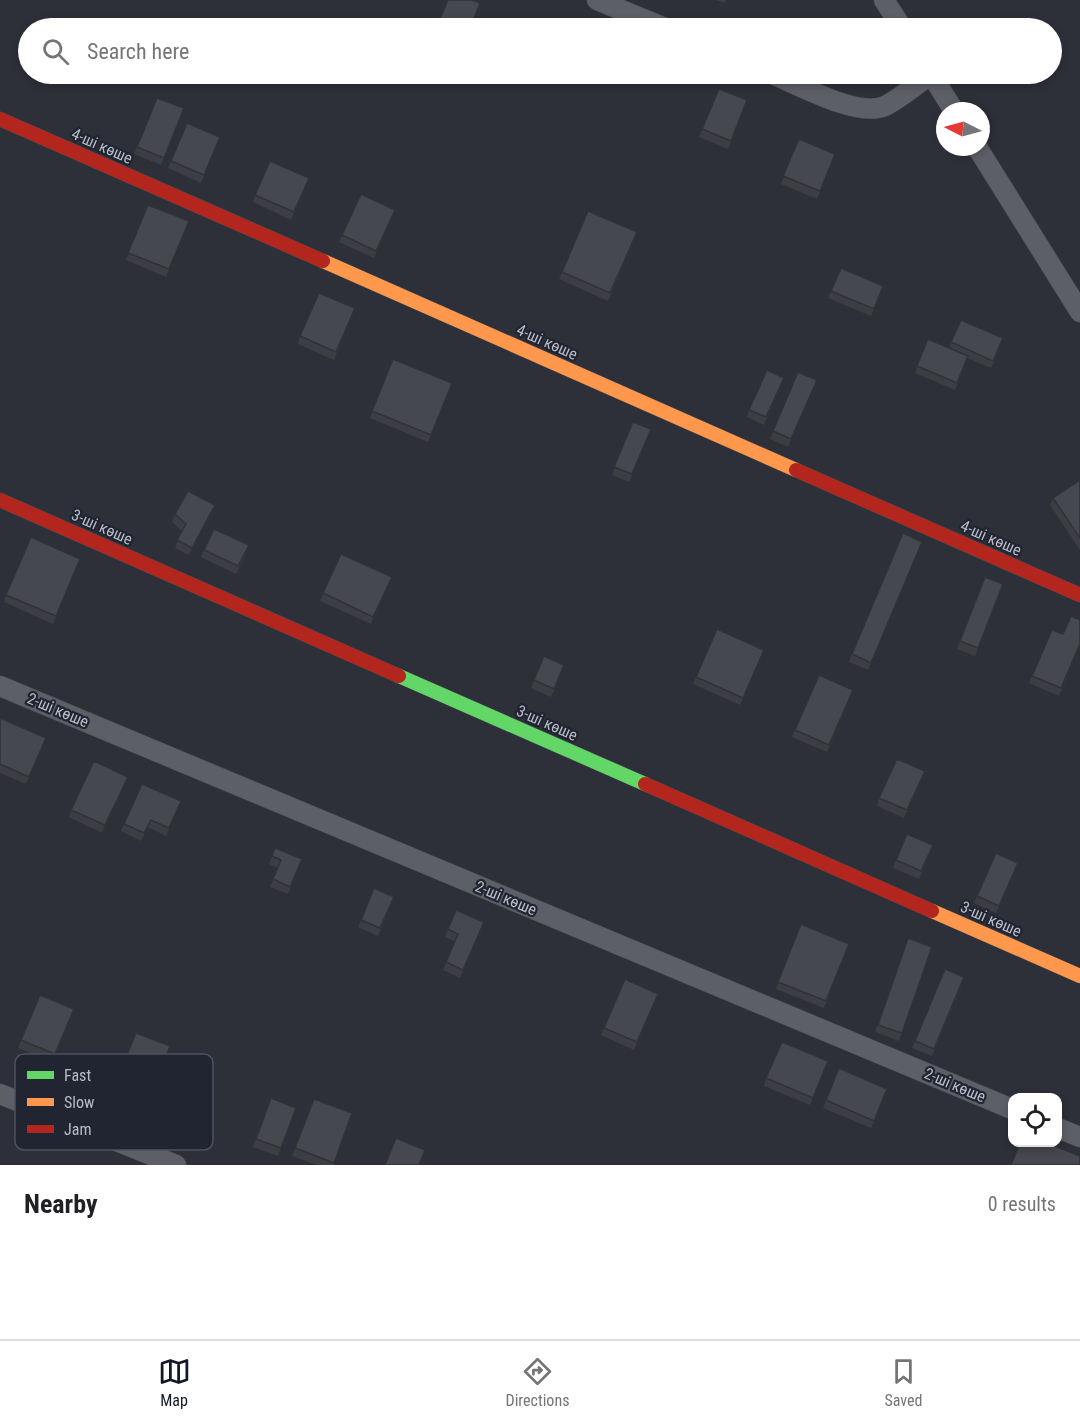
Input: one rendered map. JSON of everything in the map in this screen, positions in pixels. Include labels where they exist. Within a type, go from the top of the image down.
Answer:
[{"type":"street","points":[[597,0],[641,18]]},
{"type":"street","points":[[884,0],[896,18]]},
{"type":"street","points":[[796,84],[845,104],[865,109],[884,106],[916,84]]},
{"type":"street","points":[[937,84],[948,102]]},
{"type":"street","name":"4-шi көше","points":[[0,119],[1080,595]]},
{"type":"street","points":[[983,156],[1080,312]]},
{"type":"street","name":"3-шi көше","points":[[0,500],[1080,976]]},
{"type":"street","name":"2-ші көше","points":[[0,686],[1008,1107]]},
{"type":"street","points":[[0,1094],[15,1100]]},
{"type":"street","points":[[1062,1130],[1080,1137]]},
{"type":"street","points":[[139,1150],[176,1165]]},
{"type":"building","points":[[448,0],[472,0],[480,3],[474,18],[440,18]]},
{"type":"building","points":[[719,89],[747,100],[731,141],[702,129]]},
{"type":"building","points":[[157,98],[184,108],[164,158],[137,147]]},
{"type":"building","points":[[187,123],[220,137],[204,175],[171,161]]},
{"type":"building","points":[[799,139],[835,154],[820,191],[783,176]]},
{"type":"building","points":[[270,161],[309,178],[294,212],[255,195]]},
{"type":"building","points":[[361,194],[395,210],[376,251],[342,235]]},
{"type":"building","points":[[148,205],[189,221],[169,269],[128,253]]},
{"type":"building","points":[[588,211],[637,232],[610,293],[562,272]]},
{"type":"building","points":[[841,268],[883,286],[874,309],[831,291]]},
{"type":"building","points":[[319,293],[355,308],[336,352],[300,336]]},
{"type":"building","points":[[961,320],[1003,338],[993,361],[951,342]]},
{"type":"building","points":[[928,339],[968,356],[957,383],[917,366]]},
{"type":"building","points":[[393,359],[452,383],[431,435],[372,411]]},
{"type":"building","points":[[767,370],[784,378],[766,417],[749,410]]},
{"type":"building","points":[[798,372],[817,380],[791,439],[773,431]]},
{"type":"building","points":[[633,422],[651,429],[632,474],[614,467]]},
{"type":"building","points":[[1080,480],[1080,538],[1053,498]]},
{"type":"building","points":[[188,491],[215,505],[192,548],[177,540],[186,524],[175,514]]},
{"type":"building","points":[[214,529],[249,545],[238,566],[204,550]]},
{"type":"building","points":[[903,533],[922,542],[871,663],[852,654]]},
{"type":"building","points":[[31,537],[80,559],[56,616],[6,595]]},
{"type":"building","points":[[341,554],[392,577],[373,617],[323,593]]},
{"type":"building","points":[[985,577],[1003,584],[978,648],[960,641]]},
{"type":"building","points":[[1071,616],[1080,620],[1080,644],[1061,688],[1032,676],[1052,630],[1063,634]]},
{"type":"building","points":[[717,629],[764,650],[743,698],[696,677]]},
{"type":"building","points":[[544,656],[564,665],[554,689],[534,680]]},
{"type":"building","points":[[819,675],[853,690],[829,745],[795,730]]},
{"type":"building","points":[[0,718],[46,738],[29,777],[0,764]]},
{"type":"building","points":[[897,759],[925,771],[907,810],[879,798]]},
{"type":"building","points":[[94,761],[128,777],[105,825],[71,810]]},
{"type":"building","points":[[142,784],[181,801],[169,828],[151,820],[144,833],[124,824]]},
{"type":"building","points":[[907,834],[933,845],[921,871],[896,860]]},
{"type":"building","points":[[275,848],[302,859],[290,887],[273,879],[281,860],[272,856]]},
{"type":"building","points":[[996,853],[1018,863],[999,906],[977,896]]},
{"type":"building","points":[[374,888],[394,897],[380,928],[361,920]]},
{"type":"building","points":[[456,910],[484,922],[463,970],[446,962],[458,934],[448,929]]},
{"type":"building","points":[[801,924],[849,944],[826,1001],[778,982]]},
{"type":"building","points":[[908,938],[932,947],[902,1033],[878,1025]]},
{"type":"building","points":[[945,969],[964,977],[934,1049],[915,1041]]},
{"type":"building","points":[[625,979],[658,994],[637,1042],[604,1028]]},
{"type":"building","points":[[40,995],[74,1009],[55,1054],[21,1040]]},
{"type":"building","points":[[136,1033],[170,1046],[167,1054],[127,1054]]},
{"type":"building","points":[[782,1042],[828,1061],[813,1098],[766,1078]]},
{"type":"building","points":[[839,1068],[887,1089],[874,1121],[826,1100]]},
{"type":"building","points":[[271,1098],[296,1108],[281,1148],[256,1139]]},
{"type":"building","points":[[314,1099],[352,1113],[334,1163],[295,1148]]},
{"type":"building","points":[[396,1138],[425,1150],[419,1165],[385,1165]]},
{"type":"building","points":[[1018,1147],[1057,1147],[1080,1156],[1080,1165],[1011,1165]]},
{"type":"traffic: fast","points":[[399,676],[645,784]]},
{"type":"traffic: slow","points":[[323,261],[796,470]]},
{"type":"traffic: slow","points":[[932,911],[1080,976]]},
{"type":"traffic: jam","points":[[0,119],[323,261]]},
{"type":"traffic: jam","points":[[796,470],[1080,595]]},
{"type":"traffic: jam","points":[[0,500],[399,676]]},
{"type":"traffic: jam","points":[[645,784],[932,911]]}]
